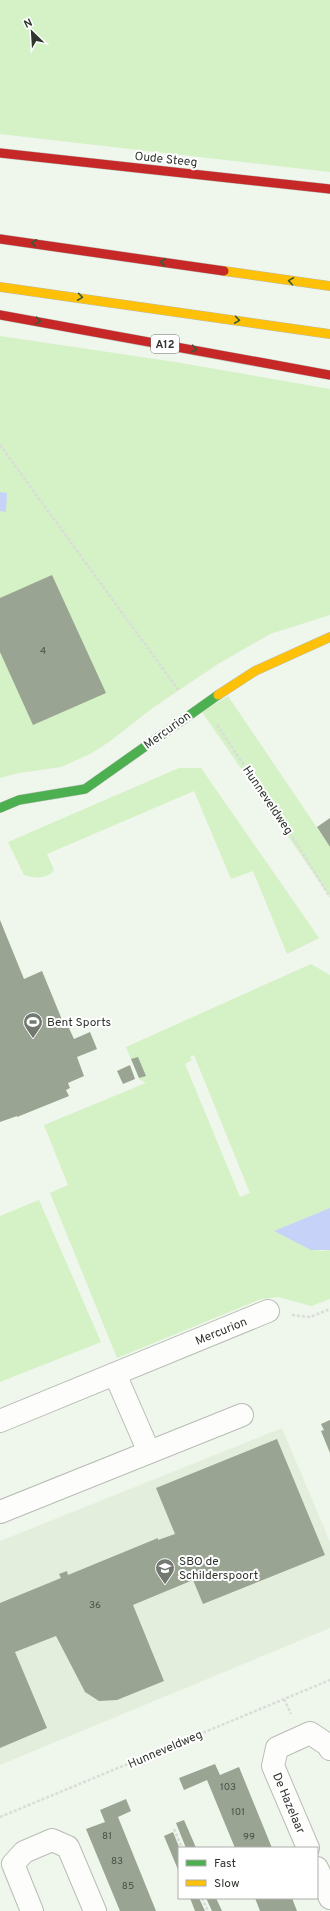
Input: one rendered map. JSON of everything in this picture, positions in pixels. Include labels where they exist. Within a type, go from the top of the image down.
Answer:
[{"type":"main road","name":"Oude Steeg","points":[[0,153],[330,189]]},
{"type":"main road","points":[[0,239],[330,286]]},
{"type":"main road","points":[[0,287],[330,334]]},
{"type":"main road","name":"A12","points":[[0,315],[330,375]]},
{"type":"main road","name":"Mercurion","points":[[0,808],[19,800],[85,789],[204,704],[255,671],[330,637]]},
{"type":"street","name":"Mercurion","points":[[0,1421],[268,1311]]},
{"type":"street","points":[[115,1374],[150,1452]]},
{"type":"street","points":[[0,1512],[242,1414]]},
{"type":"street","name":"De Hazelaar","points":[[308,1847],[273,1766],[277,1748],[310,1734],[328,1745],[330,1750]]},
{"type":"street","points":[[32,1911],[13,1864],[24,1852],[52,1840],[68,1846],[95,1911]]},
{"type":"street","points":[[318,1870],[330,1898]]},
{"type":"path","points":[[0,445],[194,711]]},
{"type":"path","name":"Hunneveldweg","points":[[204,704],[292,836],[330,897]]},
{"type":"path","points":[[268,1311],[310,1317],[330,1309]]},
{"type":"path","name":"Hunneveldweg","points":[[0,1817],[330,1680]]},
{"type":"path","points":[[174,1829],[182,1847]]},
{"type":"path","points":[[202,1899],[208,1911]]},
{"type":"shaded area","name":"SBO de Schilderspoort","points":[[282,1428],[330,1542],[330,1628],[0,1765],[0,1541]]},
{"type":"green space","points":[[0,0],[330,0],[330,172],[0,134]]},
{"type":"green space","points":[[0,336],[175,362],[330,389],[330,615],[270,634],[218,664],[154,707],[109,742],[90,754],[61,767],[19,773],[0,778]]},
{"type":"green space","points":[[228,696],[330,847],[330,897],[202,712]]},
{"type":"green space","points":[[179,768],[201,768],[319,938],[287,954],[253,871],[231,879],[194,791],[47,854],[54,870],[44,877],[24,875],[8,842]]},
{"type":"green space","points":[[311,964],[330,975],[330,1208],[275,1231],[320,1251],[330,1250],[330,1299],[311,1306],[279,1297],[261,1299],[117,1358],[50,1193],[68,1185],[44,1125],[146,1083],[139,1079],[126,1047]],"holes":[[[194,1055],[250,1193],[240,1197],[185,1064],[192,1060],[190,1057]]]},
{"type":"green space","points":[[39,1200],[101,1342],[0,1382],[0,1216]]},
{"type":"water","points":[[0,492],[7,493],[6,512],[0,511]]},
{"type":"water","points":[[330,1208],[330,1250],[311,1250],[274,1231]]},
{"type":"building","points":[[52,575],[106,693],[33,725],[0,652],[0,598]]},
{"type":"building","points":[[330,818],[330,847],[317,827]]},
{"type":"building","points":[[0,920],[24,979],[42,971],[65,1027],[68,1026],[74,1039],[90,1032],[97,1049],[77,1057],[84,1076],[68,1083],[70,1088],[66,1090],[69,1096],[17,1117],[0,1122]]},
{"type":"building","points":[[138,1057],[146,1076],[139,1078],[131,1059]]},
{"type":"building","points":[[130,1065],[135,1079],[123,1084],[117,1071]]},
{"type":"building","points":[[330,1420],[330,1453],[321,1431],[324,1430],[321,1424]]},
{"type":"building","points":[[277,1439],[325,1555],[203,1604],[193,1580],[133,1605],[164,1681],[117,1700],[99,1701],[85,1692],[56,1636],[15,1652],[47,1728],[0,1748],[0,1603],[61,1578],[59,1574],[67,1571],[68,1575],[158,1538],[158,1540],[175,1534],[156,1488]]},
{"type":"building","points":[[215,1764],[220,1775],[239,1767],[272,1847],[235,1847],[207,1780],[184,1790],[179,1778]]},
{"type":"building","points":[[126,1799],[131,1811],[118,1817],[156,1911],[120,1911],[86,1829],[105,1822],[100,1810]]},
{"type":"building","points":[[184,1820],[196,1847],[186,1847],[176,1823]]},
{"type":"building","points":[[173,1832],[179,1847],[178,1870],[164,1836]]},
{"type":"building","points":[[190,1899],[199,1899],[205,1911],[195,1911]]},
{"type":"building","points":[[206,1899],[216,1899],[222,1911],[212,1911]]},
{"type":"building","points":[[255,1899],[292,1899],[297,1911],[260,1911]]},
{"type":"traffic: fast","points":[[0,808],[19,800],[85,789],[218,695]]},
{"type":"traffic: slow","points":[[224,271],[330,286]]},
{"type":"traffic: slow","points":[[0,287],[330,334]]},
{"type":"traffic: slow","points":[[218,695],[255,671],[330,637]]},
{"type":"traffic: jam","points":[[0,153],[330,189]]},
{"type":"traffic: jam","points":[[0,239],[224,271]]},
{"type":"traffic: jam","points":[[0,315],[330,375]]},
{"type":"place","name":"Bent Sports","points":[[33,1039]]},
{"type":"place","name":"SBO de Schilderspoort","points":[[165,1585]]}]
